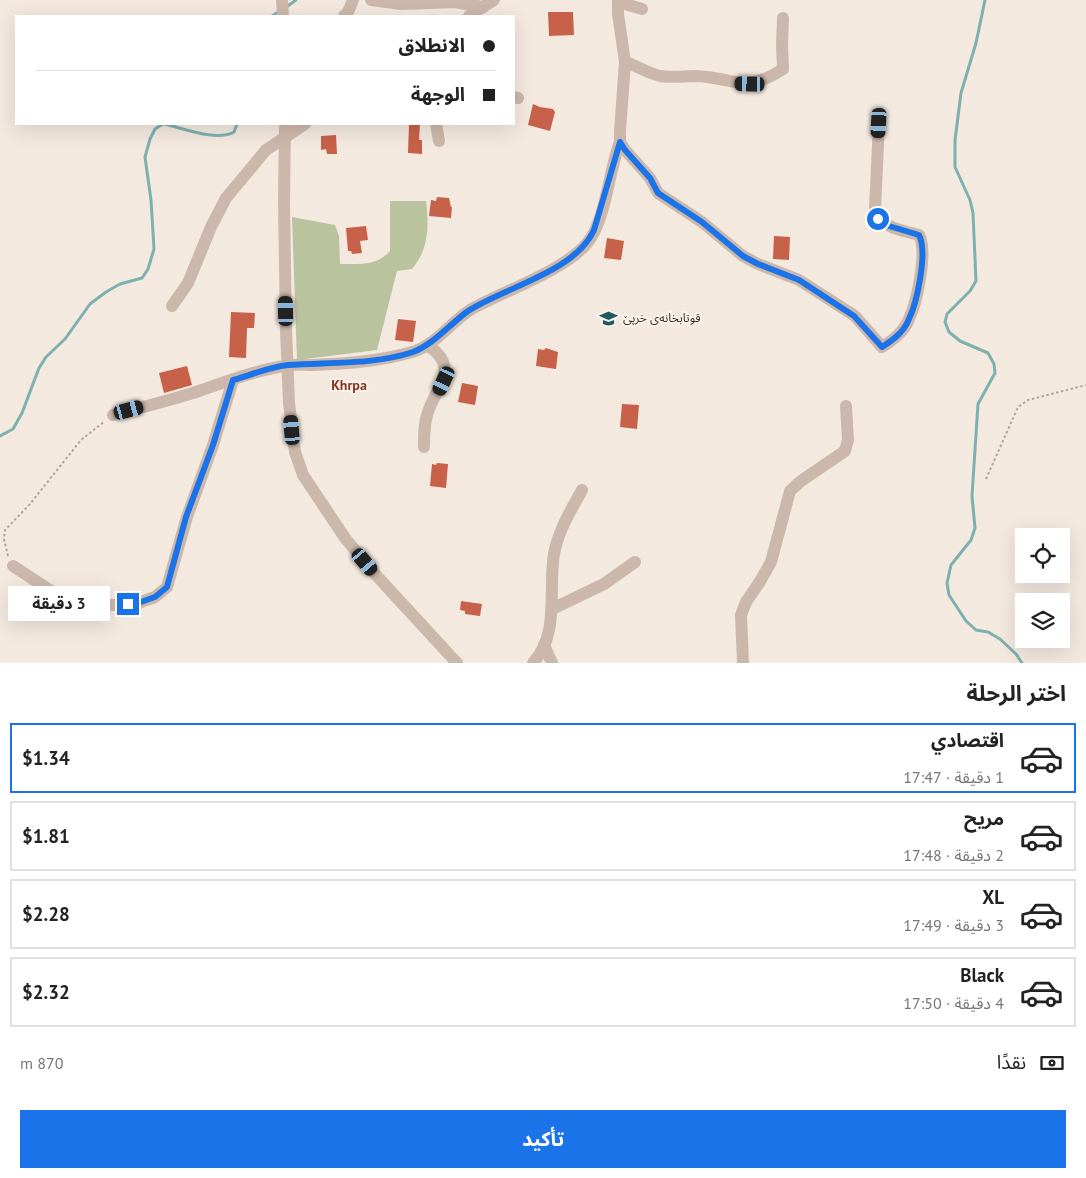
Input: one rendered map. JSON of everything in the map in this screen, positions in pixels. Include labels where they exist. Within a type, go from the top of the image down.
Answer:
[{"type":"street","points":[[282,0],[282,15]]},
{"type":"street","points":[[345,15],[353,0]]},
{"type":"street","points":[[371,0],[402,4],[489,3]]},
{"type":"street","points":[[113,415],[190,394],[271,368],[287,365],[312,365],[380,358],[414,352],[427,345],[470,310],[549,270],[582,248],[590,240],[599,218],[620,142],[625,62],[618,1],[642,8]]},
{"type":"street","points":[[471,15],[489,3]]},
{"type":"street","points":[[625,62],[662,76],[701,76],[738,84],[762,81],[783,69],[783,18]]},
{"type":"street","points":[[620,142],[650,178],[658,193],[702,222],[743,256],[799,280],[854,316],[882,347],[897,337],[909,320],[920,286],[923,248],[919,235],[889,226],[878,219],[875,209],[879,123]]},
{"type":"street","points":[[172,306],[188,282],[211,227],[226,198],[285,130],[302,125]]},
{"type":"street","points":[[436,125],[439,141]]},
{"type":"street","points":[[285,130],[284,262],[287,365],[295,452],[303,475],[345,538],[375,574],[457,663]]},
{"type":"street","points":[[424,446],[425,421],[444,381],[445,373],[441,358],[437,352],[427,345]]},
{"type":"street","points":[[14,566],[62,598],[77,605],[138,603],[155,597],[167,587],[186,517],[213,445],[233,380]]},
{"type":"street","points":[[743,663],[741,615],[746,602],[771,562],[790,491],[801,481],[845,451],[848,440],[846,406]]},
{"type":"street","points":[[533,663],[544,645],[552,609],[554,552],[564,524],[582,490]]},
{"type":"street","points":[[552,609],[604,584],[635,562]]},
{"type":"street","points":[[544,645],[552,663]]},
{"type":"path","points":[[986,479],[1018,407],[1028,400],[1086,385]]},
{"type":"path","points":[[14,566],[7,553],[4,540],[5,530],[30,504],[81,440],[113,415]]},
{"type":"green space","points":[[390,201],[426,201],[427,228],[425,245],[418,261],[412,269],[397,271],[377,350],[297,360],[292,217],[335,225],[339,236],[340,264],[367,263],[385,256],[390,251]]},
{"type":"building","points":[[548,12],[573,12],[574,35],[549,36]]},
{"type":"building","points":[[533,104],[553,109],[555,112],[550,131],[528,125]]},
{"type":"building","points":[[409,125],[420,125],[419,140],[422,140],[422,154],[408,153]]},
{"type":"building","points":[[336,135],[337,154],[327,154],[326,149],[321,150],[321,136]]},
{"type":"building","points":[[437,197],[449,198],[452,207],[451,218],[429,216],[431,200],[436,201]]},
{"type":"building","points":[[366,226],[368,240],[360,241],[362,253],[352,254],[351,251],[348,251],[346,228]]},
{"type":"building","points":[[774,236],[790,237],[789,260],[773,259]]},
{"type":"building","points":[[607,238],[624,241],[621,260],[604,258]]},
{"type":"building","points":[[231,312],[255,313],[254,328],[247,328],[246,358],[229,357]]},
{"type":"building","points":[[398,319],[416,321],[413,342],[395,340]]},
{"type":"building","points":[[546,348],[558,352],[556,369],[536,366],[538,349],[544,350]]},
{"type":"building","points":[[187,366],[192,385],[164,393],[159,373]]},
{"type":"building","points":[[462,383],[478,386],[475,405],[458,402]]},
{"type":"building","points":[[622,404],[639,405],[637,429],[620,427]]},
{"type":"building","points":[[437,463],[448,464],[446,488],[430,486],[432,464],[436,465]]},
{"type":"building","points":[[461,601],[482,604],[480,616],[465,614],[465,611],[460,610]]},
{"type":"waterway","points":[[285,8],[296,0]]},
{"type":"waterway","points":[[985,0],[976,43],[961,93],[955,140],[955,167],[970,200],[973,213],[976,281],[970,291],[947,314],[945,322],[949,332],[960,341],[988,353],[994,364],[995,373],[978,404],[972,496],[975,528],[971,540],[951,565],[947,583],[949,595],[966,621],[976,630],[988,632],[1000,639],[1016,654],[1022,663]]},
{"type":"waterway","points":[[274,15],[280,11]]},
{"type":"waterway","points":[[0,436],[13,429],[22,413],[39,368],[46,357],[65,339],[90,304],[120,284],[142,278],[148,269],[154,249],[151,200],[145,157],[155,129],[161,125]]},
{"type":"waterway","points":[[168,125],[219,136],[234,132],[237,125]]},
{"type":"place","name":"قوتابخانەی خرپێ","points":[[609,318]]},
{"type":"district","name":"Khrpa","points":[[349,385]]},
{"type":"route","points":[[128,604],[138,603],[155,597],[167,587],[186,517],[213,445],[233,380],[287,365],[349,362],[414,352],[436,339],[450,325],[470,310],[571,257],[590,240],[599,218],[620,142],[650,178],[658,193],[702,222],[743,256],[799,280],[854,316],[882,347],[897,337],[909,320],[920,286],[923,248],[919,235],[889,226],[878,219]]}]
